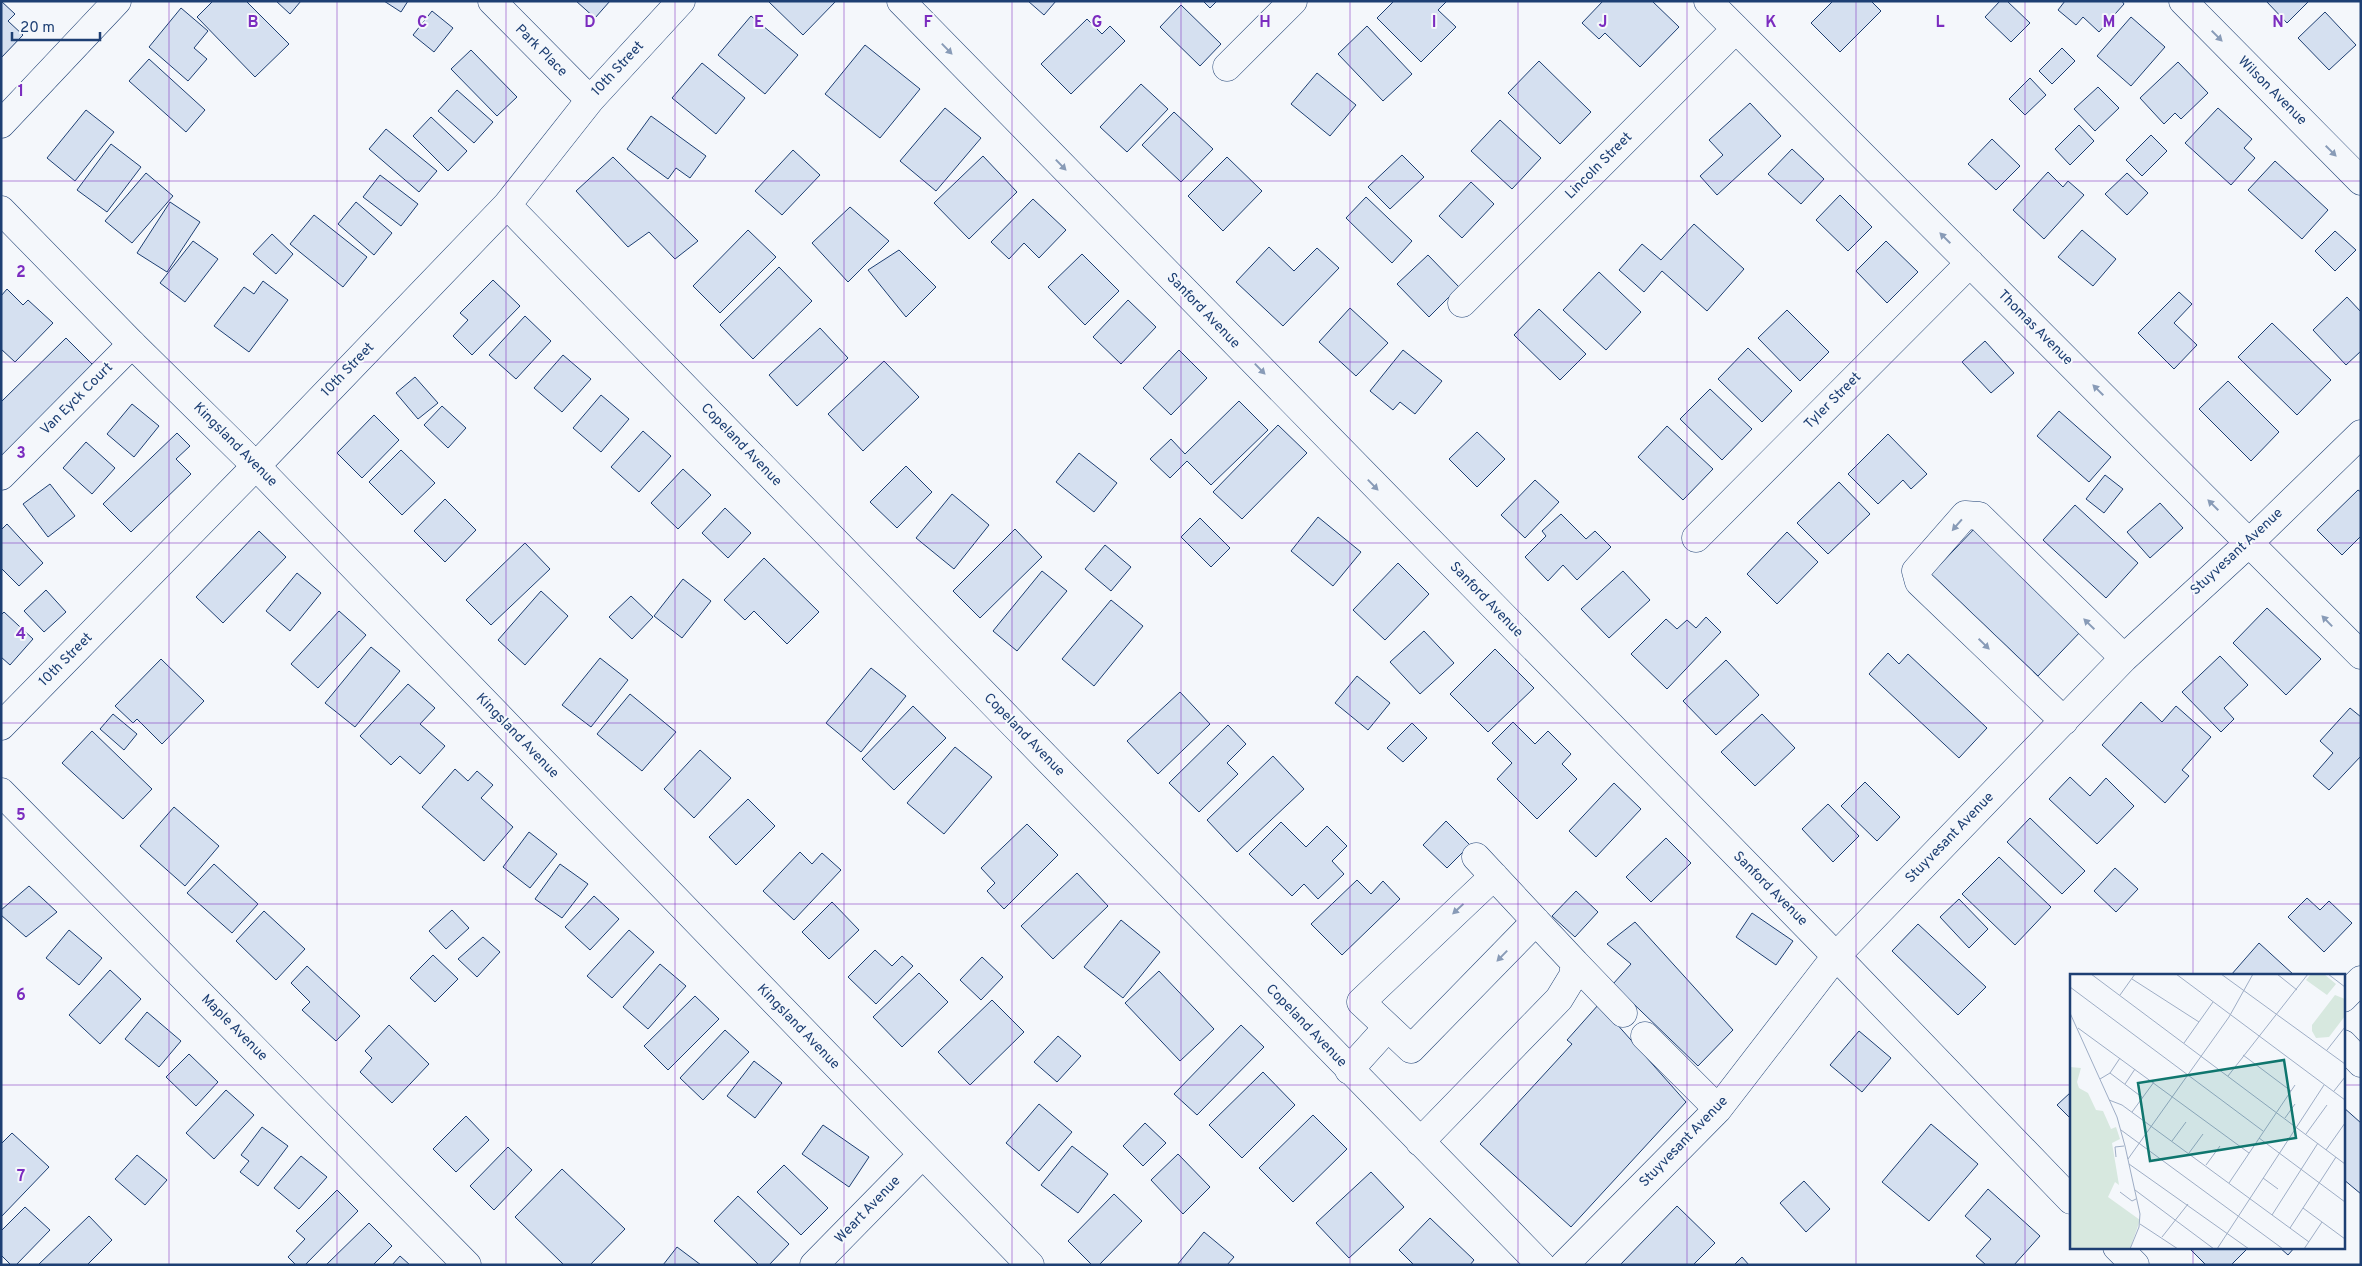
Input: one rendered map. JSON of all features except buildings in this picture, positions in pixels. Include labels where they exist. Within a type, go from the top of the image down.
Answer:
[{"type":"street","points":[[1,124],[117,1]]},
{"type":"street","name":"Park Place","points":[[492,1],[590,100]]},
{"type":"street","name":"10th Street","points":[[1,726],[256,466],[507,205],[590,100],[681,1]]},
{"type":"street","name":"Sanford Avenue","points":[[901,1],[1836,956],[2070,1199]]},
{"type":"street","points":[[1227,67],[1293,1]]},
{"type":"street","name":"Thomas Avenue","points":[[1708,1],[2361,655]]},
{"type":"street","name":"Wilson Avenue","points":[[2183,1],[2361,181]]},
{"type":"street","name":"Lincoln Street","points":[[1462,303],[1736,29]]},
{"type":"street","name":"Copeland Avenue","points":[[507,205],[1541,1265]]},
{"type":"street","name":"Kingsland Avenue","points":[[1,210],[132,344],[256,466],[1030,1265]]},
{"type":"street","name":"Tyler Street","points":[[1696,538],[1970,263]]},
{"type":"street","name":"Van Eyck Court","points":[[1,476],[132,344]]},
{"type":"street","name":"Stuyvesant Avenue","points":[[1564,1265],[1718,1109],[1836,956],[2124,658],[2250,542],[2361,434]]},
{"type":"street","points":[[2064,721],[1920,582],[1916,571],[1965,515],[1979,516],[2124,658]]},
{"type":"street","name":"Maple Avenue","points":[[1,792],[467,1265]]},
{"type":"street","points":[[1536,921],[1411,1049],[1361,1002],[1485,867],[1623,1013]]},
{"type":"street","points":[[1420,1142],[1559,999],[1573,976],[1575,964]]},
{"type":"street","points":[[2344,997],[2361,980]]},
{"type":"street","points":[[1349,1070],[1387,1028]]},
{"type":"street","points":[[1645,1036],[1718,1109]]},
{"type":"street","points":[[2344,1045],[2361,1063]]},
{"type":"street","name":"Weart Avenue","points":[[814,1265],[922,1155]]},
{"type":"street","points":[[2118,1248],[2135,1265]]}]
